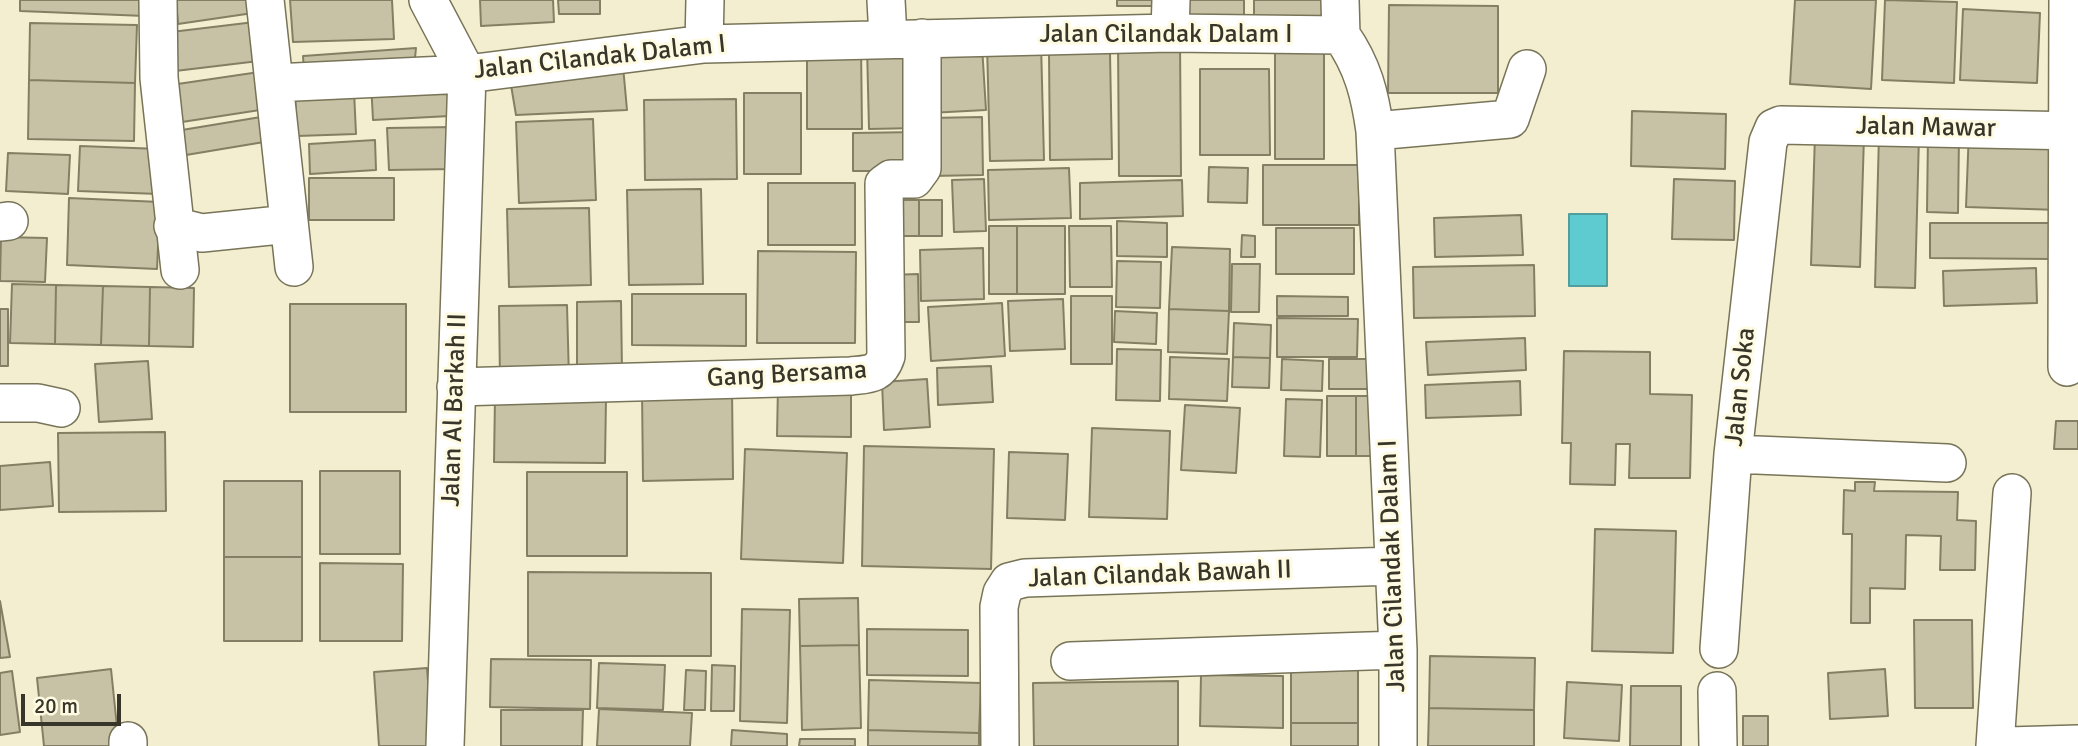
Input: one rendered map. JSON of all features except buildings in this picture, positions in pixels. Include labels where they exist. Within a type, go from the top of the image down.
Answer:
[{"type":"street","points":[[158,0],[159,78],[173,226],[180,270]]},
{"type":"street","points":[[265,0],[294,267]]},
{"type":"street","points":[[428,0],[467,74]]},
{"type":"street","points":[[704,44],[705,0]]},
{"type":"street","points":[[886,0],[905,38]]},
{"type":"street","points":[[2067,367],[2073,131],[2068,0]]},
{"type":"street","name":"Jalan Cilandak Dalam I","points":[[274,83],[467,74],[704,44],[905,38],[1171,17],[1341,18],[1369,88],[1375,131],[1398,650],[1398,746]]},
{"type":"street","name":"Gang Bersama","points":[[456,387],[851,376],[876,372],[883,367],[886,356],[884,184],[891,179],[914,179],[922,168],[905,38]]},
{"type":"street","points":[[1375,131],[1510,119],[1527,69]]},
{"type":"street","name":"Jalan Al Barkah II","points":[[445,746],[467,74]]},
{"type":"street","name":"Jalan Mawar","points":[[1774,128],[1781,125],[2073,131]]},
{"type":"street","name":"Jalan Soka","points":[[1719,649],[1733,454],[1769,142],[1774,128]]},
{"type":"street","points":[[173,226],[202,233],[270,226]]},
{"type":"street","points":[[0,404],[38,403],[61,408]]},
{"type":"street","points":[[1733,454],[1947,463]]},
{"type":"street","points":[[1995,746],[2012,493]]},
{"type":"street","name":"Jalan Cilandak Bawah II","points":[[1000,746],[999,607],[1002,593],[1009,582],[1025,578],[1394,566]]},
{"type":"street","points":[[1070,662],[1398,650]]},
{"type":"street","points":[[1717,691],[1718,746]]},
{"type":"street","points":[[2008,746],[2078,744]]},
{"type":"water","points":[[1569,214],[1607,214],[1607,286],[1569,286]]}]
